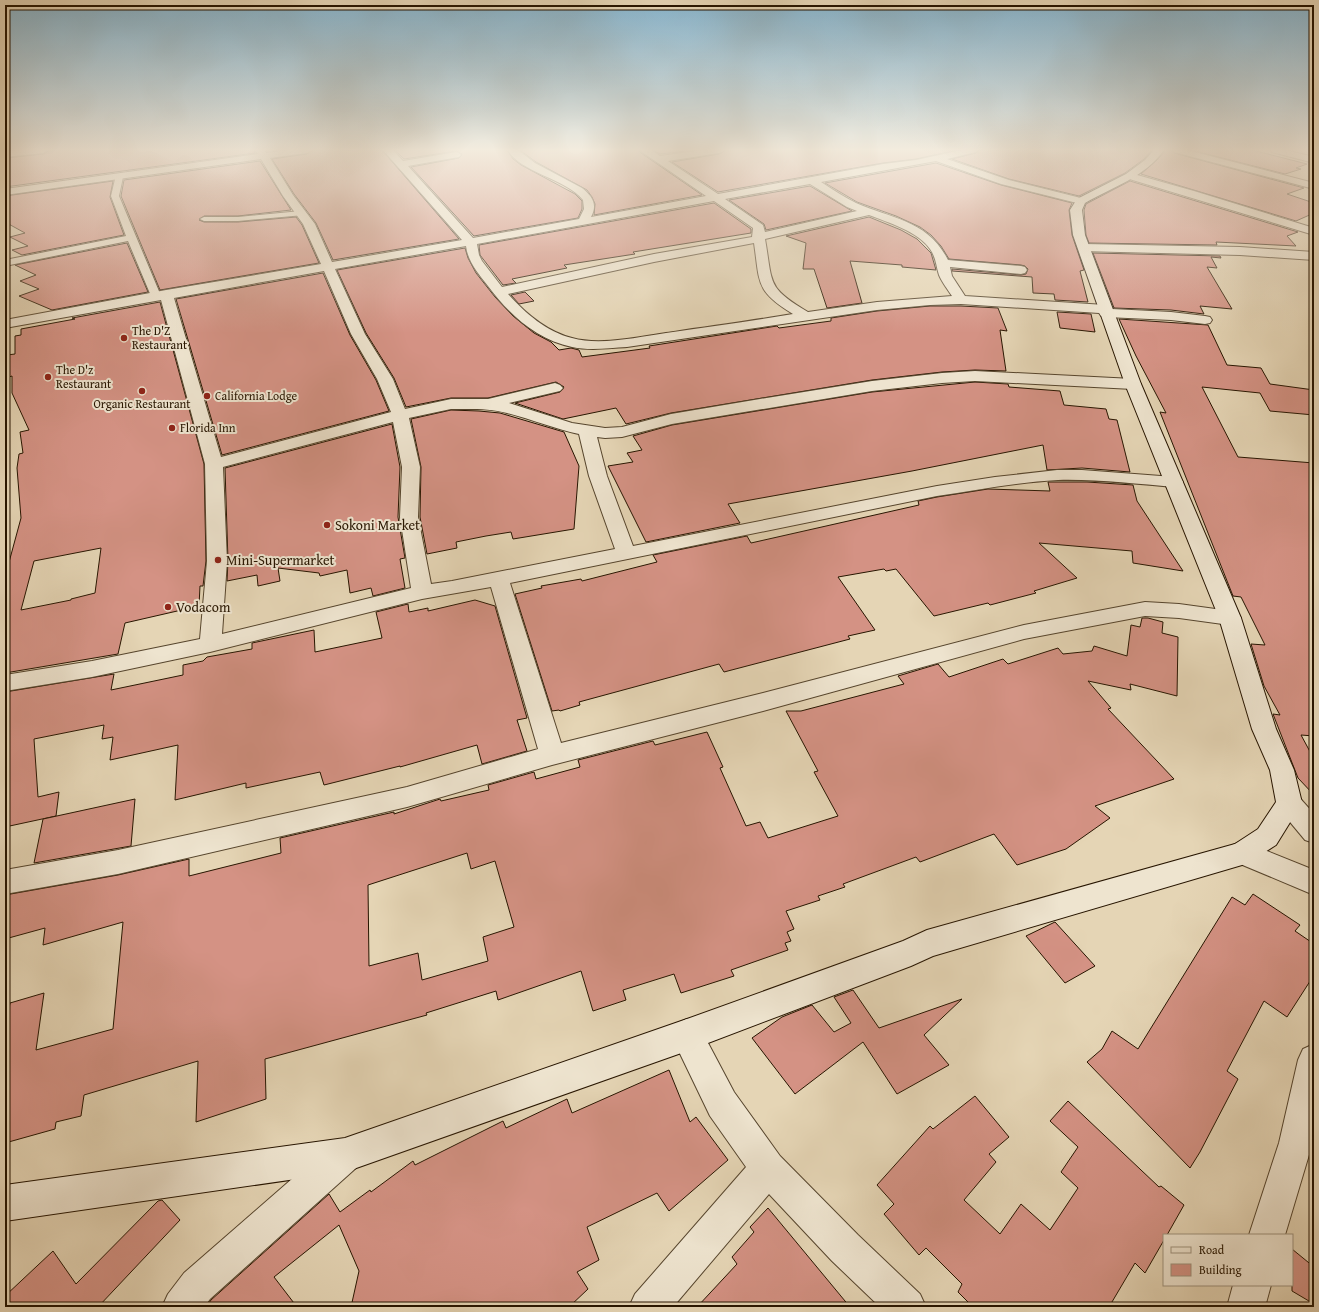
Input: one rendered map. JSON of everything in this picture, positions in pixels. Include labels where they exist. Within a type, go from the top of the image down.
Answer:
[{"type":"street","points":[[444,211],[471,242],[473,255],[476,261],[498,292],[520,313],[543,331],[559,339],[572,343],[593,345],[634,342],[897,303],[961,300],[1171,316],[1205,320]]},
{"type":"street","points":[[583,221],[588,211]]},
{"type":"street","points":[[5,326],[161,295],[471,242],[639,211]]},
{"type":"street","points":[[734,211],[759,228],[762,269],[767,287],[784,303],[807,317]]},
{"type":"street","points":[[1076,211],[1079,235],[1105,311],[1133,384],[1230,618],[1264,729],[1282,770],[1289,803],[1314,832]]},
{"type":"street","points":[[1249,211],[1314,232]]},
{"type":"street","points":[[498,292],[654,258],[759,238],[868,212],[892,219],[914,230],[930,241],[936,248],[943,263],[946,276],[961,300]]},
{"type":"street","points":[[301,213],[309,224],[358,334],[385,379],[400,415],[411,468],[409,517],[422,592]]},
{"type":"street","points":[[1084,248],[1232,251],[1314,256]]},
{"type":"street","points":[[943,263],[1021,270]]},
{"type":"street","points":[[161,295],[214,464],[217,561],[210,644]]},
{"type":"street","points":[[214,464],[400,415],[451,404],[487,404],[509,408],[570,427],[604,433],[622,432],[672,419],[760,404],[872,386],[942,378],[975,376],[1133,384]]},
{"type":"street","points":[[487,404],[555,388]]},
{"type":"street","points":[[587,431],[598,476],[626,553]]},
{"type":"street","points":[[5,683],[92,669],[210,644],[422,592],[452,588],[937,491],[1057,475],[1082,475],[1174,482]]},
{"type":"street","points":[[498,578],[552,755]]},
{"type":"street","points":[[5,882],[118,862],[407,797],[552,755],[763,702],[1024,632],[1083,619],[1145,608],[1230,618]]},
{"type":"street","points":[[5,1202],[345,1155],[687,1035],[904,955],[927,944],[1242,853],[1267,837],[1289,803]]},
{"type":"street","points":[[1242,853],[1314,882]]},
{"type":"street","points":[[687,1035],[722,1104],[768,1168],[845,1248],[907,1307]]},
{"type":"street","points":[[1267,1234],[1296,1143],[1314,1060]]},
{"type":"street","points":[[181,1307],[196,1286],[345,1155]]},
{"type":"street","points":[[648,1307],[768,1168]]},
{"type":"street","points":[[1246,1307],[1252,1286]]},
{"type":"lane","points":[[120,211],[131,238],[161,295]]},
{"type":"lane","points":[[204,219],[238,219],[301,213]]},
{"type":"lane","points":[[5,263],[131,238]]},
{"type":"building","points":[[5,211],[115,211],[124,235],[22,255],[12,250],[28,246],[10,237],[25,233],[5,222]]},
{"type":"building","points":[[127,211],[280,211],[238,216],[204,216],[199,220],[204,222],[238,222],[296,217],[302,225],[319,263],[160,290]]},
{"type":"building","points":[[307,211],[435,211],[459,239],[333,260],[316,223]]},
{"type":"building","points":[[451,211],[581,211],[578,218],[474,236]]},
{"type":"building","points":[[594,211],[614,211],[594,215]]},
{"type":"building","points":[[668,211],[726,211],[751,229],[751,233],[564,265],[567,268],[512,279],[516,283],[503,285],[480,255],[479,245]]},
{"type":"building","points":[[745,211],[851,211],[766,230],[764,224]]},
{"type":"building","points":[[883,211],[1069,211],[1072,235],[1084,270],[1080,271],[1088,302],[1055,300],[1054,294],[1033,293],[1032,277],[952,271],[952,269],[1021,275],[1026,274],[1028,269],[1021,265],[949,259],[941,246],[931,235],[920,227]]},
{"type":"building","points":[[1084,211],[1230,211],[1298,232],[1287,236],[1296,246],[1216,242],[1217,245],[1089,243],[1086,235]]},
{"type":"building","points":[[1264,211],[1314,211],[1314,213],[1296,221]]},
{"type":"building","points":[[869,217],[901,230],[917,239],[931,253],[936,270],[902,267],[902,265],[850,261],[862,303],[827,308],[814,269],[803,269],[806,243],[786,236]]},
{"type":"building","points":[[127,243],[148,292],[52,310],[19,296],[39,289],[20,281],[36,275],[15,265]]},
{"type":"building","points":[[465,248],[468,258],[476,273],[495,297],[513,316],[534,333],[551,342],[559,350],[571,348],[579,350],[582,357],[650,348],[649,346],[777,326],[779,328],[831,321],[831,318],[877,311],[930,306],[961,306],[998,308],[1007,331],[1000,330],[1006,371],[975,370],[942,372],[872,380],[671,413],[626,424],[616,408],[563,419],[515,403],[560,392],[564,387],[556,382],[488,398],[451,398],[406,407],[394,378],[366,333],[337,270]]},
{"type":"building","points":[[1093,253],[1220,256],[1221,258],[1211,257],[1217,268],[1207,267],[1232,309],[1200,306],[1204,314],[1171,310],[1114,308]]},
{"type":"building","points":[[323,273],[350,335],[376,380],[389,411],[222,455],[176,299]]},
{"type":"building","points":[[525,292],[534,301],[519,304],[511,295]]},
{"type":"building","points":[[160,302],[204,464],[206,561],[203,586],[200,586],[199,606],[125,623],[118,654],[5,673],[5,577],[21,518],[17,468],[19,454],[23,453],[20,432],[29,430],[12,393],[12,376],[6,378],[7,355],[15,354],[15,336],[21,335],[21,329],[75,319],[72,318]],"holes":[[[101,548],[95,593],[71,600],[21,610],[34,561]]]},
{"type":"building","points":[[1057,312],[1091,314],[1095,332],[1060,328]]},
{"type":"building","points":[[1119,319],[1208,325],[1227,365],[1261,368],[1270,384],[1314,390],[1314,415],[1270,411],[1260,393],[1202,387],[1238,457],[1314,463],[1314,736],[1301,735],[1314,759],[1314,795],[1298,778],[1273,714],[1280,715],[1264,686],[1251,644],[1265,645],[1241,597],[1233,596],[1160,412],[1166,413],[1136,356]]},
{"type":"building","points":[[975,382],[1008,384],[1009,387],[1060,391],[1064,405],[1106,409],[1109,419],[1117,420],[1130,472],[1082,468],[1047,470],[1043,445],[912,471],[728,504],[740,523],[646,542],[608,466],[633,462],[627,453],[642,450],[633,436],[672,425],[872,392]]},
{"type":"building","points":[[451,410],[500,413],[564,432],[579,466],[574,529],[513,539],[511,532],[486,536],[456,542],[457,548],[427,554],[420,517],[421,467],[411,419]]},
{"type":"building","points":[[392,424],[400,467],[398,517],[405,558],[400,559],[405,588],[373,596],[371,588],[350,593],[347,570],[320,576],[319,573],[278,568],[280,581],[258,586],[257,575],[227,581],[228,561],[225,468]]},
{"type":"building","points":[[1048,482],[1087,482],[1133,485],[1137,501],[1183,571],[1133,563],[1132,551],[1039,543],[1077,578],[1034,591],[1036,593],[990,605],[988,603],[934,616],[896,569],[886,571],[884,569],[838,577],[875,630],[848,636],[850,639],[724,672],[719,664],[579,702],[580,705],[560,711],[552,711],[515,594],[542,588],[541,586],[581,579],[582,581],[657,562],[653,555],[747,536],[751,543],[919,505],[918,501],[937,497],[988,489],[1050,491]]},
{"type":"building","points":[[475,600],[495,606],[527,718],[517,720],[527,751],[482,764],[477,745],[400,767],[324,785],[320,772],[246,788],[246,783],[175,800],[178,745],[110,760],[113,737],[102,739],[104,725],[34,739],[38,797],[59,792],[56,816],[5,827],[5,692],[114,674],[111,690],[183,675],[183,665],[203,661],[207,657],[252,649],[252,643],[314,630],[315,652],[382,638],[376,612],[408,604],[409,612],[428,608],[428,611]]},
{"type":"building","points":[[1142,618],[1148,618],[1163,622],[1162,633],[1178,637],[1177,696],[1130,684],[1131,690],[1088,681],[1111,708],[1108,709],[1174,779],[1095,806],[1110,818],[1066,849],[1017,865],[994,834],[920,862],[916,857],[843,884],[845,887],[818,896],[820,900],[786,911],[794,929],[787,932],[791,941],[785,943],[788,950],[731,970],[734,976],[681,993],[674,974],[623,990],[626,1000],[593,1011],[581,971],[498,1000],[496,991],[426,1013],[427,1015],[265,1059],[266,1099],[196,1122],[198,1061],[84,1095],[81,1116],[56,1122],[55,1129],[5,1143],[5,1031],[10,1003],[44,993],[36,1050],[113,1029],[123,922],[43,945],[45,928],[5,939],[5,895],[118,875],[189,859],[189,876],[281,853],[280,838],[394,812],[394,814],[440,799],[441,801],[489,790],[488,785],[534,772],[536,779],[580,767],[578,760],[653,741],[655,745],[707,732],[723,767],[720,768],[746,826],[760,822],[768,838],[838,816],[814,772],[818,771],[786,711],[801,711],[904,684],[898,676],[938,664],[949,677],[1003,659],[1008,664],[1058,648],[1063,654],[1092,651],[1094,646],[1127,656],[1131,625],[1140,627]],"holes":[[[467,853],[471,869],[495,861],[514,927],[483,937],[488,961],[422,980],[418,953],[369,966],[368,885]]]},
{"type":"building","points":[[135,799],[131,846],[34,863],[43,819]]},
{"type":"building","points":[[1253,894],[1300,925],[1295,931],[1314,944],[1314,975],[1287,1017],[1264,1001],[1227,1071],[1238,1079],[1200,1152],[1190,1168],[1087,1062],[1102,1049],[1112,1031],[1138,1049],[1232,897],[1245,905]]},
{"type":"building","points":[[1055,922],[1095,966],[1065,983],[1026,936]]},
{"type":"building","points":[[853,990],[879,1028],[962,999],[924,1035],[949,1065],[897,1094],[863,1042],[795,1094],[752,1038],[782,1017],[812,1005],[834,1032],[851,1023],[834,997]]},
{"type":"building","points":[[669,1070],[690,1122],[696,1117],[728,1160],[669,1211],[657,1193],[587,1227],[599,1260],[577,1272],[588,1289],[569,1307],[351,1307],[359,1271],[339,1225],[274,1277],[297,1307],[206,1307],[211,1300],[329,1194],[340,1212],[370,1190],[371,1192],[413,1161],[415,1165],[503,1121],[506,1128],[567,1099],[572,1113]]},
{"type":"building","points":[[975,1096],[1009,1137],[989,1154],[996,1162],[964,1200],[1000,1234],[1021,1204],[1050,1230],[1078,1188],[1061,1172],[1078,1147],[1050,1121],[1068,1101],[1159,1187],[1161,1186],[1184,1205],[1168,1234],[1163,1234],[1163,1242],[1145,1273],[1135,1263],[1109,1307],[973,1307],[958,1292],[962,1284],[926,1248],[919,1255],[884,1214],[894,1204],[877,1185],[930,1126],[933,1129]]},
{"type":"building","points":[[162,1200],[180,1220],[98,1307],[5,1307],[5,1296],[53,1251],[76,1284],[158,1201]]},
{"type":"building","points":[[768,1208],[850,1307],[697,1307],[737,1264],[732,1257],[754,1232],[750,1227]]},
{"type":"building","points":[[1293,1250],[1314,1267],[1314,1304],[1292,1291]]},
{"type":"place","name":"The D'Z Restaurant","points":[[124,338]]},
{"type":"place","name":"The D'z Restaurant","points":[[48,377]]},
{"type":"place","name":"Organic Restaurant","points":[[142,391]]},
{"type":"place","name":"California Lodge","points":[[207,396]]},
{"type":"place","name":"Florida Inn","points":[[172,428]]},
{"type":"place","name":"Sokoni Market","points":[[327,525]]},
{"type":"place","name":"Mini-Supermarket","points":[[218,560]]},
{"type":"place","name":"Vodacom","points":[[168,607]]}]
